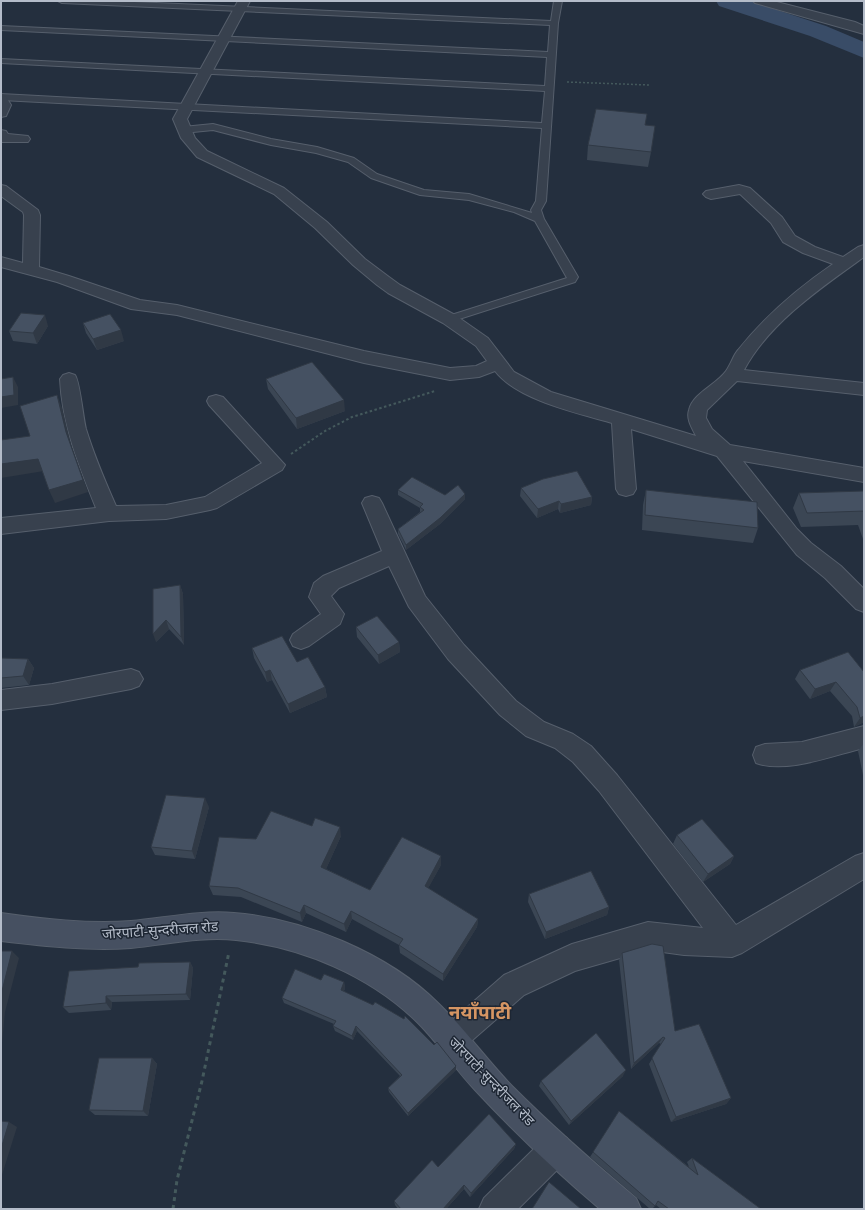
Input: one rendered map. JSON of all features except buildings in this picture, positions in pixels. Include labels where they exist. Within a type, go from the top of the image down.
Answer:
[{"type":"main road","name":"जोरपाटी-सुन्दरीजल रोड","points":[[1,927],[49,934],[99,936],[148,933],[195,926],[234,926],[268,932],[298,940],[350,961],[394,985],[428,1012],[486,1080],[576,1169],[624,1209]]},
{"type":"street","points":[[759,1],[852,25],[864,30]]},
{"type":"street","points":[[242,5],[180,119],[183,130],[193,146],[202,154],[279,191],[321,225],[359,262],[394,289],[449,319],[482,342],[508,376],[544,396],[724,451],[864,475]]},
{"type":"street","points":[[1,100],[4,105],[1,112]]},
{"type":"street","points":[[1,134],[3,138],[23,139]]},
{"type":"street","points":[[1,189],[30,210],[32,215],[31,270]]},
{"type":"street","points":[[711,194],[739,189],[745,191],[777,220],[789,239],[809,250],[845,263]]},
{"type":"street","points":[[864,250],[811,287],[772,323],[744,354],[733,375],[698,408],[697,418],[704,433],[724,451],[790,534],[804,548],[833,572],[864,603]]},
{"type":"street","points":[[1,262],[63,279],[137,305],[178,310],[364,357],[450,374],[479,371],[497,363]]},
{"type":"street","points":[[733,375],[864,388]]},
{"type":"street","points":[[69,379],[69,394],[74,420],[109,514]]},
{"type":"street","points":[[1,526],[109,514],[166,512],[210,503],[275,465],[216,401]]},
{"type":"street","points":[[621,420],[626,489]]},
{"type":"street","points":[[372,503],[417,601],[456,652],[514,712],[535,729],[564,741],[582,754],[608,783],[732,943]]},
{"type":"street","points":[[301,640],[332,618],[333,614],[320,597],[322,589],[331,582],[396,554]]},
{"type":"street","points":[[1,700],[52,694],[131,679]]},
{"type":"street","points":[[765,755],[802,753],[864,737]]},
{"type":"street","points":[[451,1040],[514,985],[572,958],[648,936],[684,941],[732,943],[864,865]]},
{"type":"street","points":[[495,1209],[556,1149]]},
{"type":"lane","points":[[62,1],[242,5],[554,23]]},
{"type":"lane","points":[[449,319],[571,280],[572,277],[539,219],[536,210],[541,201],[554,23],[558,1]]},
{"type":"lane","points":[[1,28],[552,55]]},
{"type":"lane","points":[[1,61],[550,85]]},
{"type":"lane","points":[[1,97],[546,126]]},
{"type":"lane","points":[[183,130],[213,127],[271,142],[317,150],[351,160],[374,176],[423,193],[469,197],[517,210],[539,219]]},
{"type":"path","points":[[550,85],[649,85]]},
{"type":"path","points":[[275,465],[336,423],[362,413],[422,398],[435,391]]},
{"type":"path","points":[[173,1209],[176,1180],[202,1081],[234,926]]},
{"type":"waterway","points":[[727,1],[818,31],[864,51]]},
{"type":"district","name":"नयाँपाटी","points":[[480,1013]]}]
